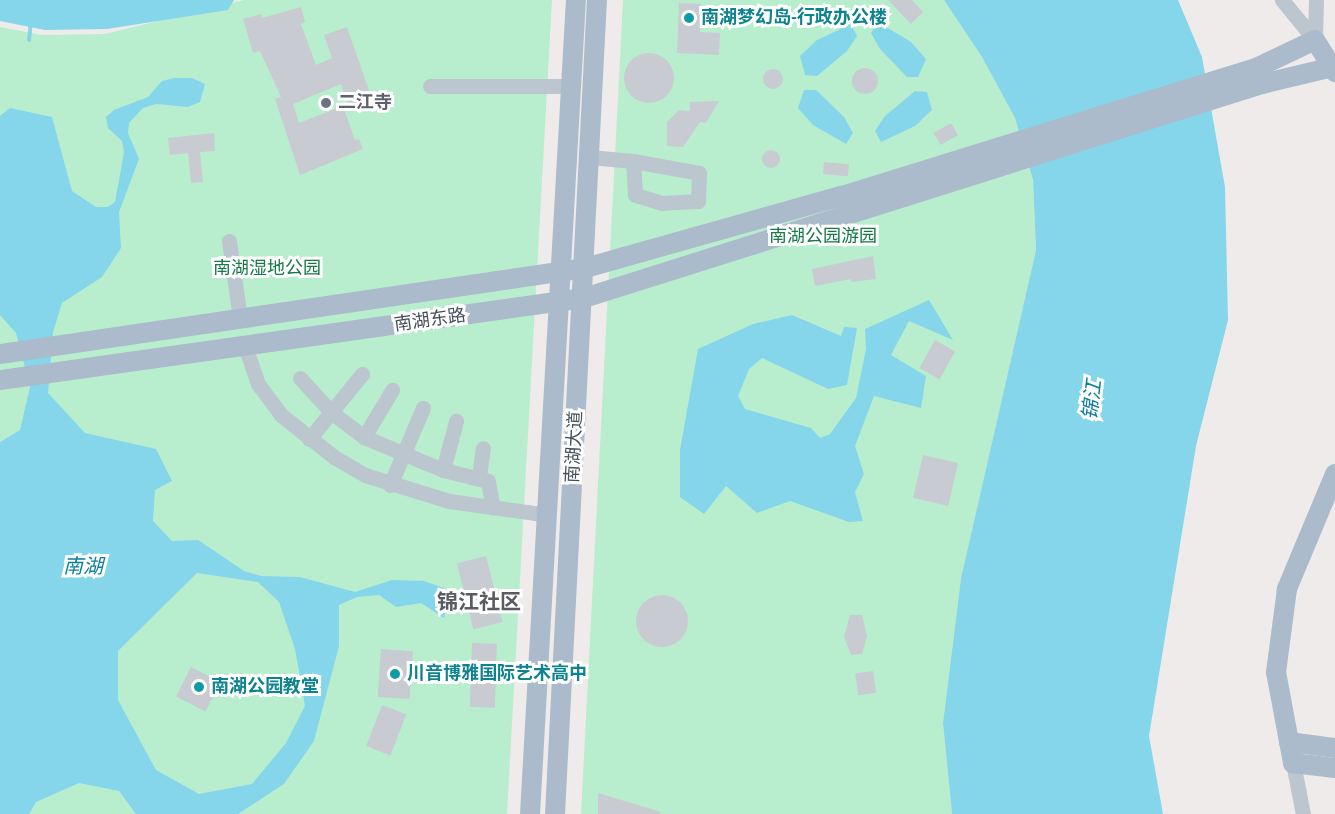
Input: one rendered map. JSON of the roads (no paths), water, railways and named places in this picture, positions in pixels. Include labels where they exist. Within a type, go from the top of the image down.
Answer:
[{"type":"main road","name":"南湖大道","points":[[530,814],[563,272],[576,0]]},
{"type":"main road","name":"南湖大道","points":[[555,814],[584,298],[597,0]]},
{"type":"main road","points":[[1315,40],[1334,70],[1259,76],[1315,40]]},
{"type":"main road","name":"南湖东路","points":[[3,353],[585,268],[1259,76]]},
{"type":"main road","name":"南湖东路","points":[[5,379],[584,298],[851,216],[1259,76]]},
{"type":"main road","points":[[1335,474],[1330,497],[1287,589],[1280,622],[1276,672],[1293,763],[1335,768]]},
{"type":"main road","points":[[1288,742],[1335,748]]},
{"type":"street","points":[[1282,0],[1315,40]]},
{"type":"street","points":[[1315,40],[1316,0]]},
{"type":"street","points":[[430,86],[572,86]]},
{"type":"street","points":[[590,158],[633,161],[699,173],[698,201],[663,203],[635,195],[633,161]]},
{"type":"street","points":[[229,241],[240,318]]},
{"type":"street","points":[[245,346],[258,384],[281,415],[334,457],[390,485],[493,508],[548,515]]},
{"type":"street","points":[[309,439],[362,374]]},
{"type":"street","points":[[300,378],[331,412],[364,437],[403,456],[443,470],[479,476],[493,489],[493,508]]},
{"type":"street","points":[[364,437],[392,390]]},
{"type":"street","points":[[390,485],[423,408]]},
{"type":"street","points":[[443,470],[456,421]]},
{"type":"street","points":[[479,476],[483,448]]},
{"type":"street","points":[[1293,763],[1303,814]]},
{"type":"water","points":[[0,0],[234,0],[228,10],[107,29],[45,30],[0,21]]},
{"type":"water","name":"锦江","points":[[944,0],[1178,0],[1202,57],[1225,187],[1228,320],[1196,446],[1149,736],[1163,814],[952,814],[943,723],[961,578],[1036,250],[1033,180],[1015,118],[982,57]]},
{"type":"water","points":[[878,22],[911,42],[926,59],[918,77],[907,77],[880,49],[871,33]]},
{"type":"water","points":[[851,24],[857,36],[847,51],[817,76],[805,75],[800,56],[817,40]]},
{"type":"water","name":"南湖","points":[[192,78],[205,84],[200,102],[188,107],[156,104],[143,108],[129,123],[128,133],[139,159],[119,212],[121,248],[102,277],[62,303],[53,332],[48,393],[85,433],[156,449],[172,481],[155,490],[153,521],[172,541],[198,540],[244,571],[261,576],[300,577],[355,592],[392,580],[424,581],[444,588],[447,603],[444,618],[421,603],[396,607],[379,595],[357,597],[339,605],[339,646],[314,741],[284,784],[238,814],[136,814],[119,791],[79,783],[36,802],[29,814],[0,814],[0,442],[20,430],[30,387],[16,333],[0,315],[0,116],[10,108],[52,117],[72,191],[96,207],[108,207],[115,202],[124,152],[122,141],[108,128],[106,117],[114,110],[148,97],[162,81]],"holes":[[[197,573],[258,582],[279,602],[295,649],[305,706],[286,743],[252,784],[199,794],[156,770],[118,700],[118,651]]]},
{"type":"water","points":[[804,90],[816,90],[844,117],[853,133],[846,144],[813,125],[798,108]]},
{"type":"water","points":[[915,91],[927,92],[932,110],[915,126],[881,142],[875,131],[885,116]]},
{"type":"water","points":[[929,300],[953,340],[909,321],[891,355],[926,376],[921,408],[874,396],[855,446],[864,474],[855,492],[863,521],[849,522],[790,501],[757,513],[726,486],[704,514],[680,497],[680,450],[698,349],[753,324],[792,315],[841,336],[844,327],[857,328],[847,385],[828,389],[762,358],[749,369],[738,396],[745,409],[811,428],[820,438],[830,434],[856,398],[866,349],[865,329]]},
{"type":"waterway","points":[[29,40],[31,22]]},
{"type":"place","name":"南湖梦幻岛-行政办公楼","points":[[689,18]]},
{"type":"place","name":"二江寺","points":[[326,103]]},
{"type":"place","name":"川音博雅国际艺术高中","points":[[395,674]]},
{"type":"place","name":"南湖公园教堂","points":[[199,687]]},
{"type":"district","name":"锦江社区","points":[[479,602]]},
{"type":"park label","name":"南湖公园游园","points":[[823,237]]},
{"type":"park label","name":"南湖湿地公园","points":[[267,269]]}]
